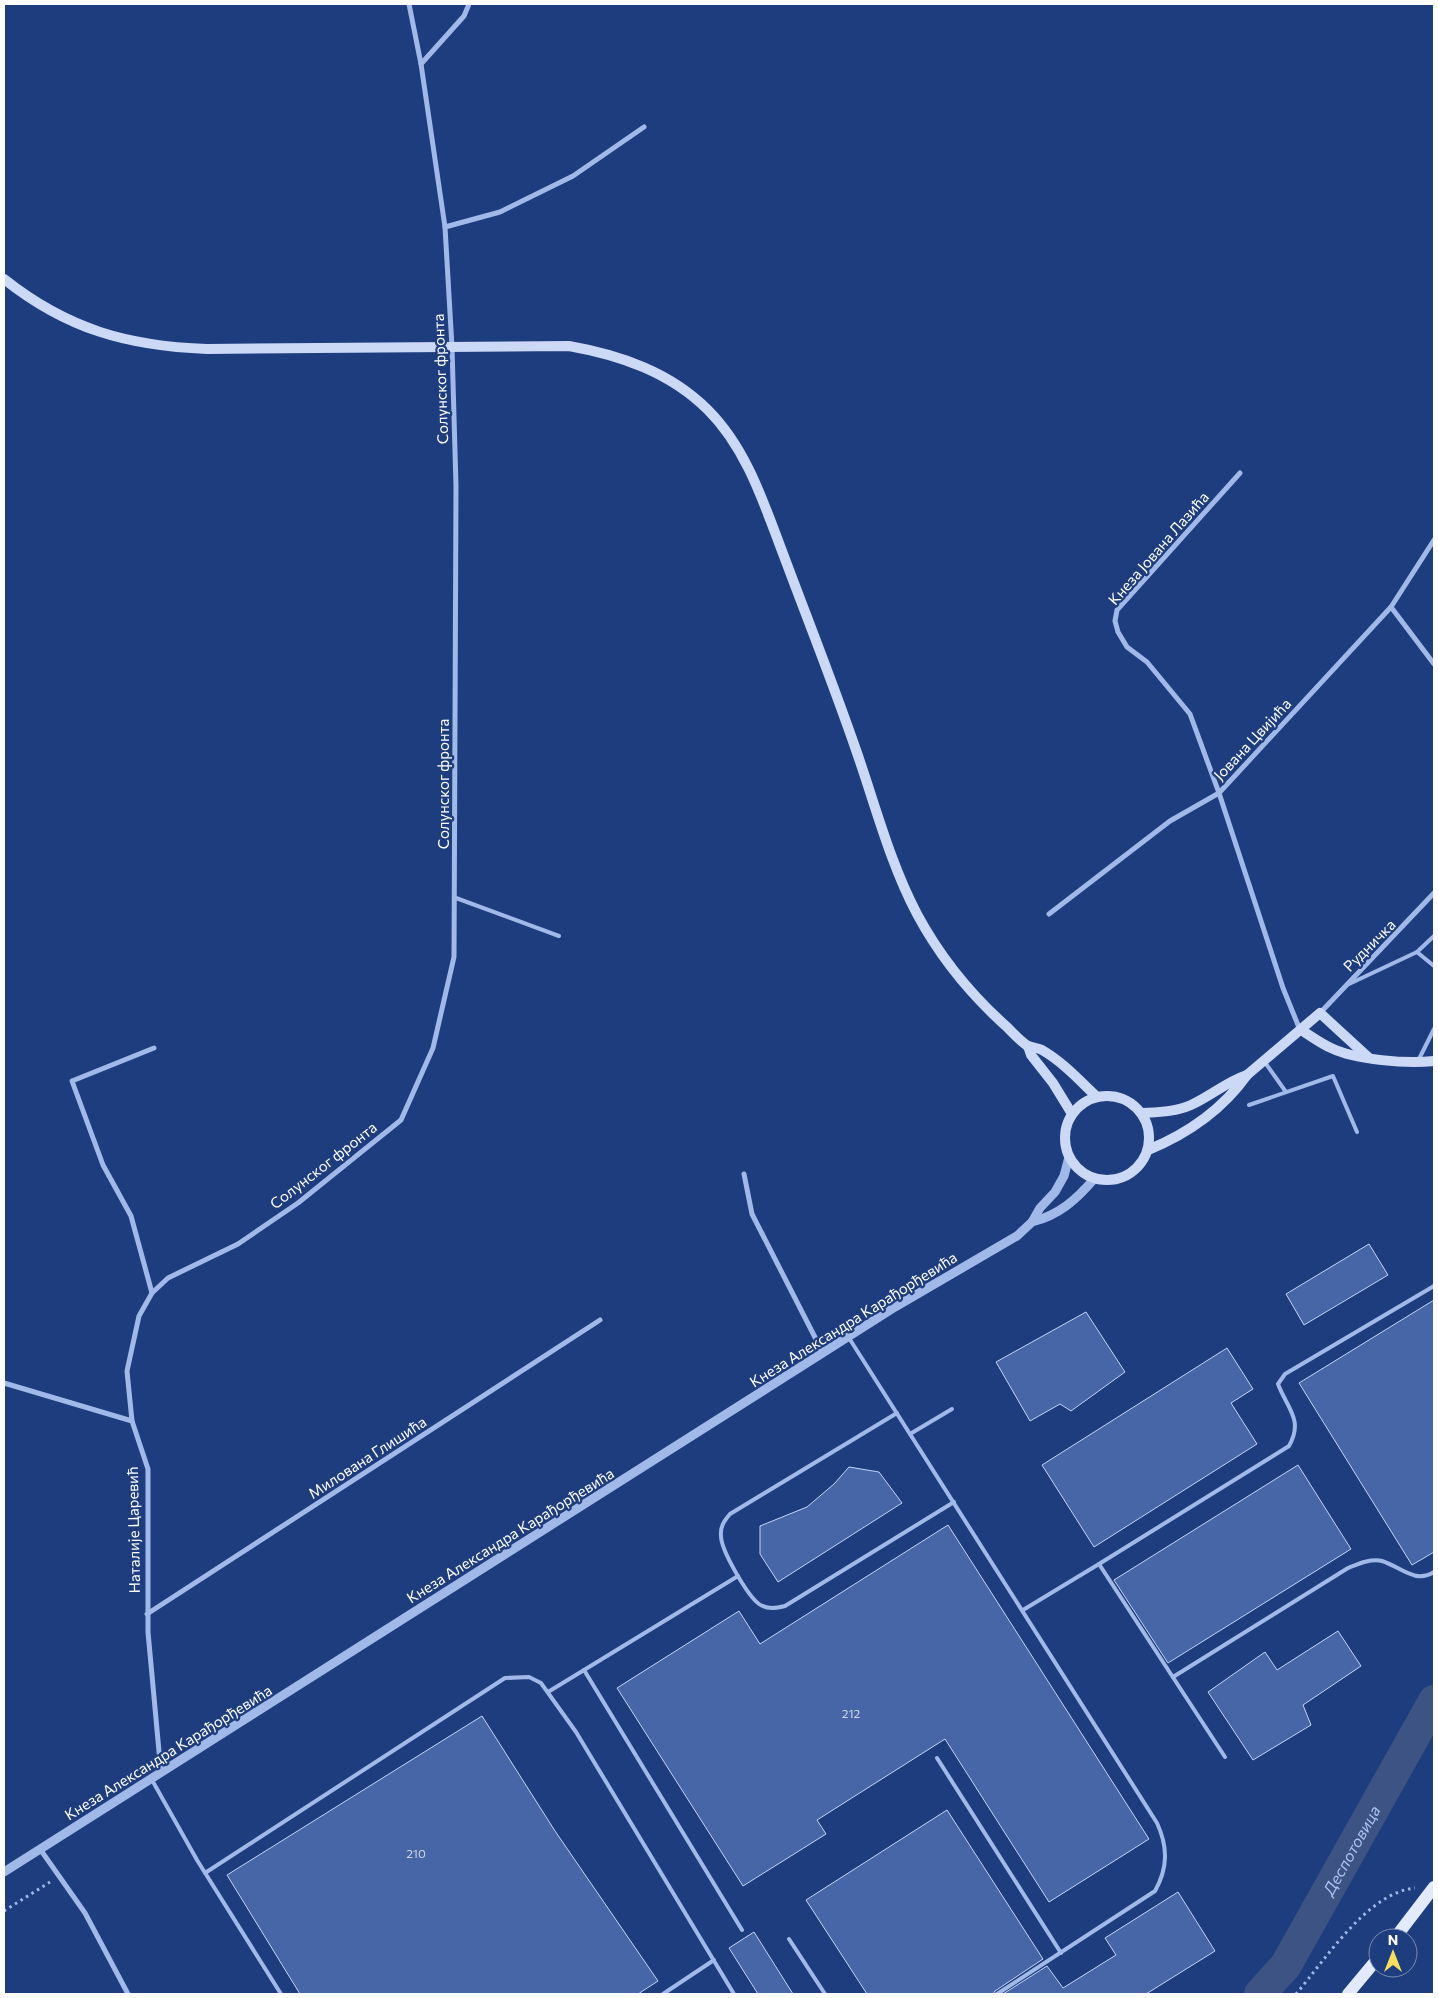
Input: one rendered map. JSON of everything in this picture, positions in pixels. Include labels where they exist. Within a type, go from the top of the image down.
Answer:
[{"type":"main road","points":[[4,279],[52,312],[82,327],[138,343],[168,347],[207,348],[569,346],[631,361],[685,390],[708,410],[728,433],[759,490],[844,713],[907,894],[930,937],[963,983],[1028,1046],[1032,1055],[1053,1083],[1072,1114]]},
{"type":"main road","points":[[1148,1150],[1172,1140],[1200,1122],[1238,1088],[1247,1075],[1320,1013],[1368,1058]]},
{"type":"main road","points":[[1301,1030],[1332,1049],[1368,1058],[1418,1062],[1434,1060]]},
{"type":"main road","points":[[1028,1046],[1039,1048],[1057,1061],[1098,1097]]},
{"type":"main road","points":[[1141,1113],[1177,1110],[1190,1105],[1230,1081],[1247,1075]]},
{"type":"main road","points":[[1110,1096],[1132,1104],[1141,1113],[1147,1124],[1148,1150],[1142,1162],[1133,1171],[1122,1178],[1109,1181],[1094,1178],[1075,1167],[1069,1157],[1065,1135],[1072,1114],[1084,1104],[1098,1097],[1110,1096]]},
{"type":"main road","points":[[1403,1928],[1433,1889]]},
{"type":"main road","points":[[1348,1994],[1368,1970]]},
{"type":"street","name":"Солунског фронта","points":[[132,1421],[127,1371],[139,1316],[152,1293],[168,1278],[238,1244],[290,1208],[402,1120],[435,1039],[454,957],[456,898],[456,486],[452,347],[445,227],[421,64],[409,4]]},
{"type":"street","points":[[421,64],[464,16],[469,4]]},
{"type":"street","points":[[445,227],[500,212],[565,180],[644,127]]},
{"type":"street","name":"Кнеза Јована Лазића","points":[[1240,473],[1117,610],[1115,621],[1118,632],[1127,647],[1147,662],[1190,714],[1219,793],[1272,953],[1301,1030]]},
{"type":"street","name":"Јована Цвијића","points":[[1049,914],[1170,821],[1219,793],[1392,607],[1434,540]]},
{"type":"street","points":[[1392,607],[1434,664]]},
{"type":"street","name":"Рудничка","points":[[1320,1013],[1434,893]]},
{"type":"street","points":[[152,1293],[132,1216],[103,1165],[72,1081],[154,1048]]},
{"type":"street","name":"Кнеза Александра Карађорђевића","points":[[4,1872],[911,1297],[1017,1236],[1032,1222],[1040,1208],[1060,1184],[1069,1157]]},
{"type":"street","points":[[744,1174],[752,1214],[823,1353]]},
{"type":"street","name":"Кнеза Александра Карађорђевића","points":[[1032,1222],[1050,1218],[1060,1212],[1094,1178]]},
{"type":"street","name":"Милована Глишића","points":[[147,1614],[600,1320]]},
{"type":"street","points":[[4,1383],[132,1421]]},
{"type":"street","name":"Наталије Царевић","points":[[132,1421],[148,1469],[147,1614],[150,1670],[161,1773]]},
{"type":"street","points":[[40,1849],[85,1914],[128,1994]]},
{"type":"lane","points":[[456,898],[559,936]]},
{"type":"lane","points":[[1346,985],[1416,952],[1434,936]]},
{"type":"lane","points":[[1416,952],[1434,966]]},
{"type":"lane","points":[[1418,1062],[1434,1030]]},
{"type":"lane","points":[[1264,1061],[1286,1092]]},
{"type":"lane","points":[[1249,1106],[1332,1076],[1357,1132]]},
{"type":"lane","points":[[1023,1610],[1289,1446],[1294,1436],[1296,1421],[1278,1384],[1285,1374],[1434,1286]]},
{"type":"lane","points":[[848,1337],[1157,1823],[1165,1847],[1164,1872],[1155,1891],[997,1994]]},
{"type":"lane","points":[[910,1434],[952,1409]]},
{"type":"lane","points":[[897,1413],[730,1514],[721,1527],[720,1536],[738,1576],[757,1603],[768,1608],[786,1606],[954,1502]]},
{"type":"lane","points":[[1173,1677],[1348,1568],[1367,1561],[1381,1561],[1416,1577],[1428,1576],[1434,1572]]},
{"type":"lane","points":[[1099,1564],[1225,1757]]},
{"type":"lane","points":[[548,1692],[738,1576]]},
{"type":"lane","points":[[584,1670],[742,1930]]},
{"type":"lane","points":[[205,1873],[504,1678],[529,1677],[541,1683],[576,1732],[734,1994]]},
{"type":"lane","points":[[936,1758],[1062,1953]]},
{"type":"lane","points":[[151,1779],[205,1873],[280,1994]]},
{"type":"lane","points":[[789,1939],[825,1994]]},
{"type":"lane","points":[[663,1994],[714,1960]]},
{"type":"path","points":[[4,1911],[59,1876]]},
{"type":"path","points":[[1296,1994],[1368,1909],[1393,1893],[1414,1888],[1433,1889]]},
{"type":"building","points":[[1369,1244],[1388,1275],[1304,1325],[1286,1294]]},
{"type":"building","points":[[1434,1300],[1434,1552],[1412,1565],[1299,1383]]},
{"type":"building","points":[[1086,1312],[1125,1372],[1071,1411],[1060,1404],[1030,1421],[996,1362]]},
{"type":"building","points":[[1227,1348],[1253,1389],[1231,1403],[1257,1444],[1094,1547],[1042,1465]]},
{"type":"building","points":[[1298,1465],[1351,1549],[1168,1663],[1114,1580]]},
{"type":"building","points":[[849,1467],[879,1472],[902,1503],[778,1582],[760,1554],[760,1526],[807,1507],[834,1484]]},
{"type":"building","points":[[948,1525],[1149,1839],[1049,1902],[945,1739],[817,1820],[826,1834],[743,1886],[617,1688],[739,1611],[760,1644]]},
{"type":"building","points":[[1338,1631],[1361,1666],[1303,1705],[1311,1725],[1253,1760],[1208,1692],[1265,1652],[1277,1670]]},
{"type":"building","points":[[482,1716],[555,1831],[658,1981],[638,1994],[300,1994],[227,1875]]},
{"type":"building","points":[[947,1810],[1043,1959],[993,1994],[867,1994],[806,1900]]},
{"type":"building","points":[[1178,1892],[1215,1951],[1146,1994],[1003,1994],[1047,1966],[1063,1988],[1116,1955],[1105,1938]]},
{"type":"building","points":[[754,1932],[793,1994],[758,1994],[729,1948]]},
{"type":"waterway","name":"Деспотовица","points":[[1260,1994],[1286,1965],[1434,1701]]}]
